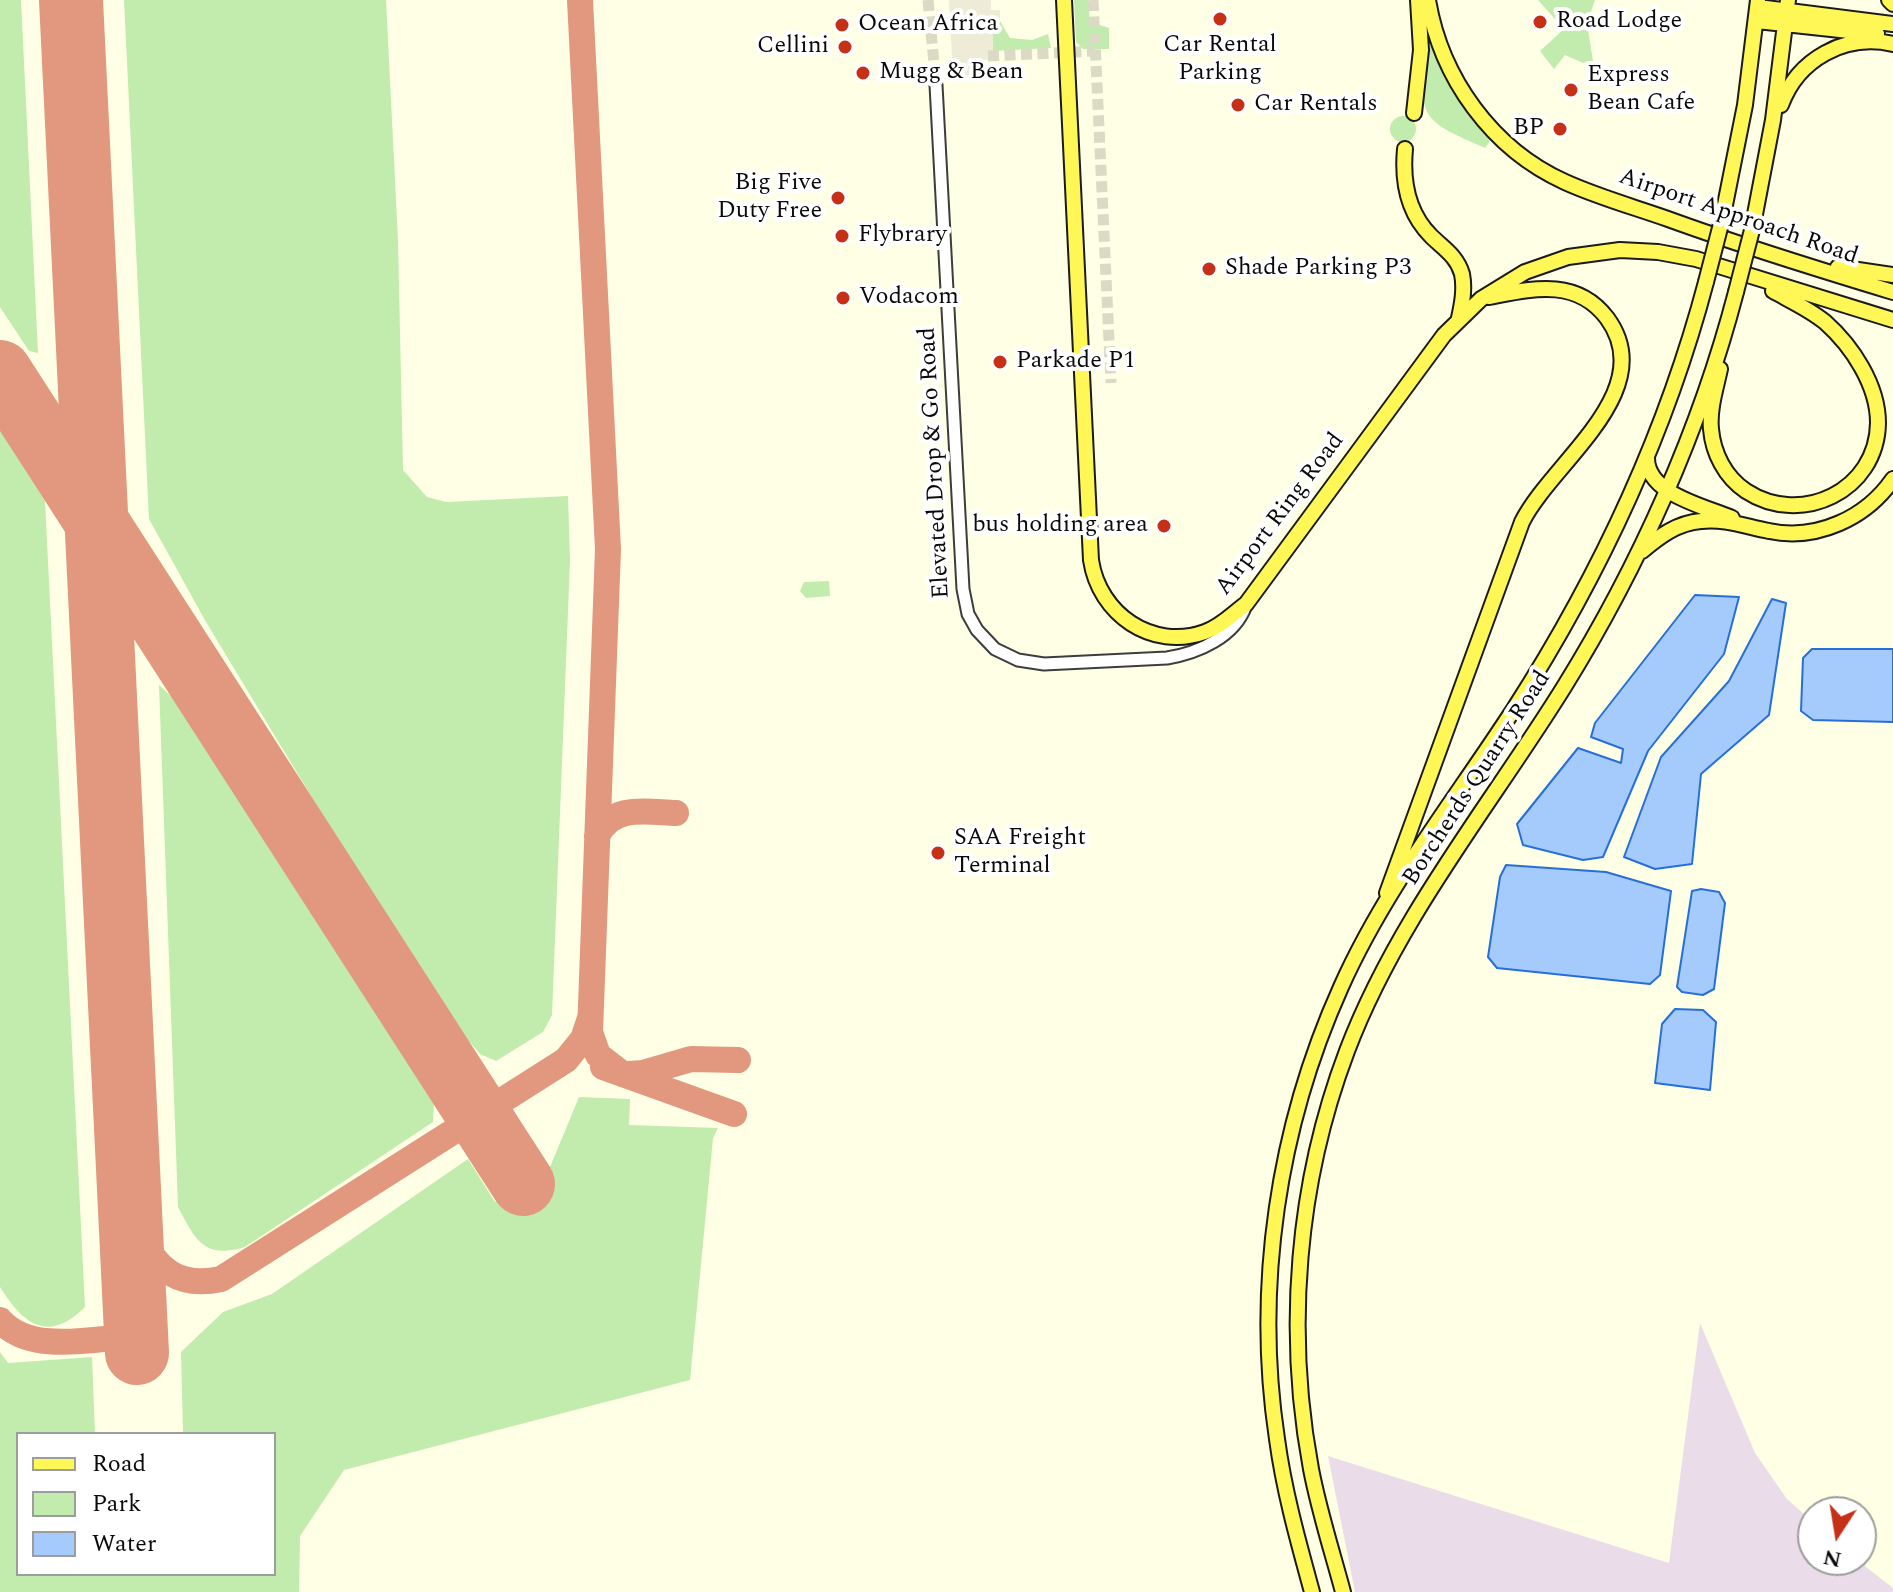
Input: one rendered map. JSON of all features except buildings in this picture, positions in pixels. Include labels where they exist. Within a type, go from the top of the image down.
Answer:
[{"type":"main road","name":"Airport Ring Road","points":[[1064,0],[1090,554],[1095,579],[1107,602],[1125,620],[1148,632],[1167,636],[1192,635],[1211,629],[1246,604],[1406,384],[1459,318],[1484,297],[1531,270],[1587,253],[1639,250],[1696,259]]},
{"type":"main road","points":[[1414,113],[1421,50],[1418,0]]},
{"type":"main road","name":"Airport Approach Road","points":[[1428,0],[1447,64],[1478,114],[1520,154],[1570,184],[1763,253],[1893,292]]},
{"type":"main road","points":[[1758,9],[1893,24]]},
{"type":"main road","name":"Borcherds Quarry Road","points":[[1312,1592],[1286,1490],[1273,1412],[1268,1333],[1273,1242],[1286,1157],[1308,1072],[1341,986],[1379,915],[1552,647],[1604,550],[1649,450],[1706,282],[1722,220],[1737,153],[1758,9]]},
{"type":"main road","points":[[1787,11],[1893,37]]},
{"type":"main road","name":"Borcherds Quarry Road","points":[[1343,1592],[1309,1459],[1298,1340],[1305,1220],[1330,1103],[1362,1015],[1390,959],[1563,688],[1634,557],[1666,489],[1731,314],[1767,152],[1787,11]]},
{"type":"main road","points":[[1767,152],[1786,94],[1806,66],[1823,54],[1849,44],[1893,44]]},
{"type":"main road","points":[[1405,149],[1405,182],[1411,205],[1427,231],[1452,255],[1462,274],[1459,318]]},
{"type":"main road","points":[[1763,253],[1893,275]]},
{"type":"main road","name":"Airport Approach Road","points":[[1696,259],[1893,320]]},
{"type":"main road","points":[[1731,314],[1710,425],[1726,472],[1748,493],[1782,506],[1814,505],[1841,492],[1866,466],[1876,438],[1876,411],[1867,380],[1844,341],[1824,321],[1752,278]]},
{"type":"main road","points":[[1379,915],[1521,526],[1540,491],[1608,410],[1620,383],[1621,361],[1616,335],[1603,314],[1589,301],[1566,290],[1539,287],[1484,297]]},
{"type":"main road","points":[[1649,450],[1650,474],[1666,489],[1750,526]]},
{"type":"main road","points":[[1634,557],[1661,535],[1692,522],[1706,520],[1782,533],[1827,528],[1862,512],[1893,479]]},
{"type":"street","name":"Elevated Drop & Go Road","points":[[936,85],[966,608],[981,636],[1012,658],[1044,664],[1180,656],[1221,637],[1239,620],[1246,604]]},
{"type":"shaded area","points":[[949,0],[991,0],[991,10],[1000,10],[1000,21],[992,22],[993,51],[988,51],[988,60],[972,61],[972,76],[953,78]]},
{"type":"shaded area","points":[[1700,1323],[1755,1453],[1787,1499],[1797,1508],[1797,1576],[1877,1576],[1893,1588],[1893,1592],[1355,1592],[1328,1456],[1669,1563]]},
{"type":"green space","points":[[0,0],[21,0],[38,353],[29,351],[0,307]]},
{"type":"green space","points":[[124,0],[386,0],[398,240],[403,470],[427,497],[446,502],[568,496],[570,560],[552,1015],[543,1032],[496,1061],[480,1054],[435,1001],[206,622],[149,519]]},
{"type":"green space","points":[[1074,0],[1088,0],[1090,22],[1109,28],[1109,49],[1083,49],[1076,42]]},
{"type":"green space","points":[[1538,0],[1595,0],[1587,23],[1593,61],[1583,63],[1565,55],[1554,69],[1540,51],[1564,29]]},
{"type":"green space","points":[[1000,21],[1010,38],[1032,40],[1048,34],[1051,48],[993,51],[992,22]]},
{"type":"green space","points":[[1432,45],[1467,114],[1490,141],[1485,148],[1447,130],[1428,113],[1424,103],[1424,71],[1426,48]]},
{"type":"green space","points":[[1403,116],[1412,120],[1416,129],[1412,138],[1403,142],[1394,138],[1390,129],[1394,120]]},
{"type":"green space","points":[[0,430],[45,501],[85,1307],[72,1318],[48,1327],[27,1319],[0,1287]]},
{"type":"green space","points":[[829,581],[830,596],[806,598],[800,591],[804,582]]},
{"type":"green space","points":[[159,685],[172,697],[434,1101],[433,1122],[245,1247],[231,1250],[220,1251],[203,1244],[196,1238],[178,1207]]},
{"type":"green space","points":[[579,1097],[630,1099],[629,1125],[718,1128],[713,1138],[690,1380],[344,1470],[300,1536],[299,1592],[0,1592],[0,1352],[8,1363],[92,1357],[95,1432],[16,1432],[16,1576],[276,1576],[276,1432],[183,1432],[181,1352],[223,1312],[272,1294],[468,1159],[495,1202],[550,1167]]},
{"type":"water","points":[[1695,595],[1739,597],[1724,654],[1648,751],[1603,857],[1583,860],[1523,845],[1517,824],[1578,748],[1621,763],[1623,749],[1591,737],[1595,723]]},
{"type":"water","points":[[1772,599],[1786,603],[1769,715],[1701,774],[1692,864],[1655,869],[1624,857],[1661,757],[1729,681]]},
{"type":"water","points":[[1812,649],[1893,649],[1893,722],[1813,720],[1801,711],[1803,658]]},
{"type":"water","points":[[1506,865],[1606,872],[1671,891],[1660,975],[1650,984],[1497,968],[1488,957],[1500,877]]},
{"type":"water","points":[[1692,891],[1719,892],[1725,903],[1714,989],[1703,995],[1682,992],[1677,987]]},
{"type":"water","points":[[1675,1009],[1703,1010],[1716,1022],[1710,1090],[1655,1083],[1662,1024]]},
{"type":"taxiway","points":[[580,0],[608,549],[590,1032],[598,1055],[620,1072]]},
{"type":"taxiway","points":[[597,836],[603,826],[621,814],[642,811],[676,813]]},
{"type":"taxiway","points":[[126,1122],[133,1203],[151,1254],[167,1271],[190,1280],[221,1279],[566,1060],[583,1039],[590,1018]]},
{"type":"taxiway","points":[[629,1074],[691,1059],[738,1060]]},
{"type":"taxiway","points":[[603,1067],[734,1114]]},
{"type":"taxiway","points":[[0,1320],[28,1338],[46,1341],[136,1336]]},
{"type":"runway","points":[[71,0],[137,1353]]},
{"type":"runway","points":[[0,372],[523,1184]]},
{"type":"tunnel","points":[[928,0],[936,85]]},
{"type":"tunnel","points":[[1093,0],[1111,383]]},
{"type":"tunnel","points":[[988,56],[1095,51]]},
{"type":"place","name":"Car Rental Parking","points":[[1220,19]]},
{"type":"place","name":"Road Lodge","points":[[1540,22]]},
{"type":"place","name":"Ocean Africa","points":[[842,25]]},
{"type":"place","name":"Cellini","points":[[845,47]]},
{"type":"place","name":"Mugg & Bean","points":[[863,73]]},
{"type":"place","name":"Express Bean Cafe","points":[[1571,90]]},
{"type":"place","name":"Car Rentals","points":[[1238,105]]},
{"type":"place","name":"BP","points":[[1560,129]]},
{"type":"place","name":"Big Five Duty Free","points":[[838,198]]},
{"type":"place","name":"Flybrary","points":[[842,236]]},
{"type":"place","name":"Shade Parking P3","points":[[1209,269]]},
{"type":"place","name":"Vodacom","points":[[843,298]]},
{"type":"place","name":"Parkade P1","points":[[1000,362]]},
{"type":"place","name":"bus holding area","points":[[1164,526]]},
{"type":"place","name":"SAA Freight Terminal","points":[[938,853]]}]
